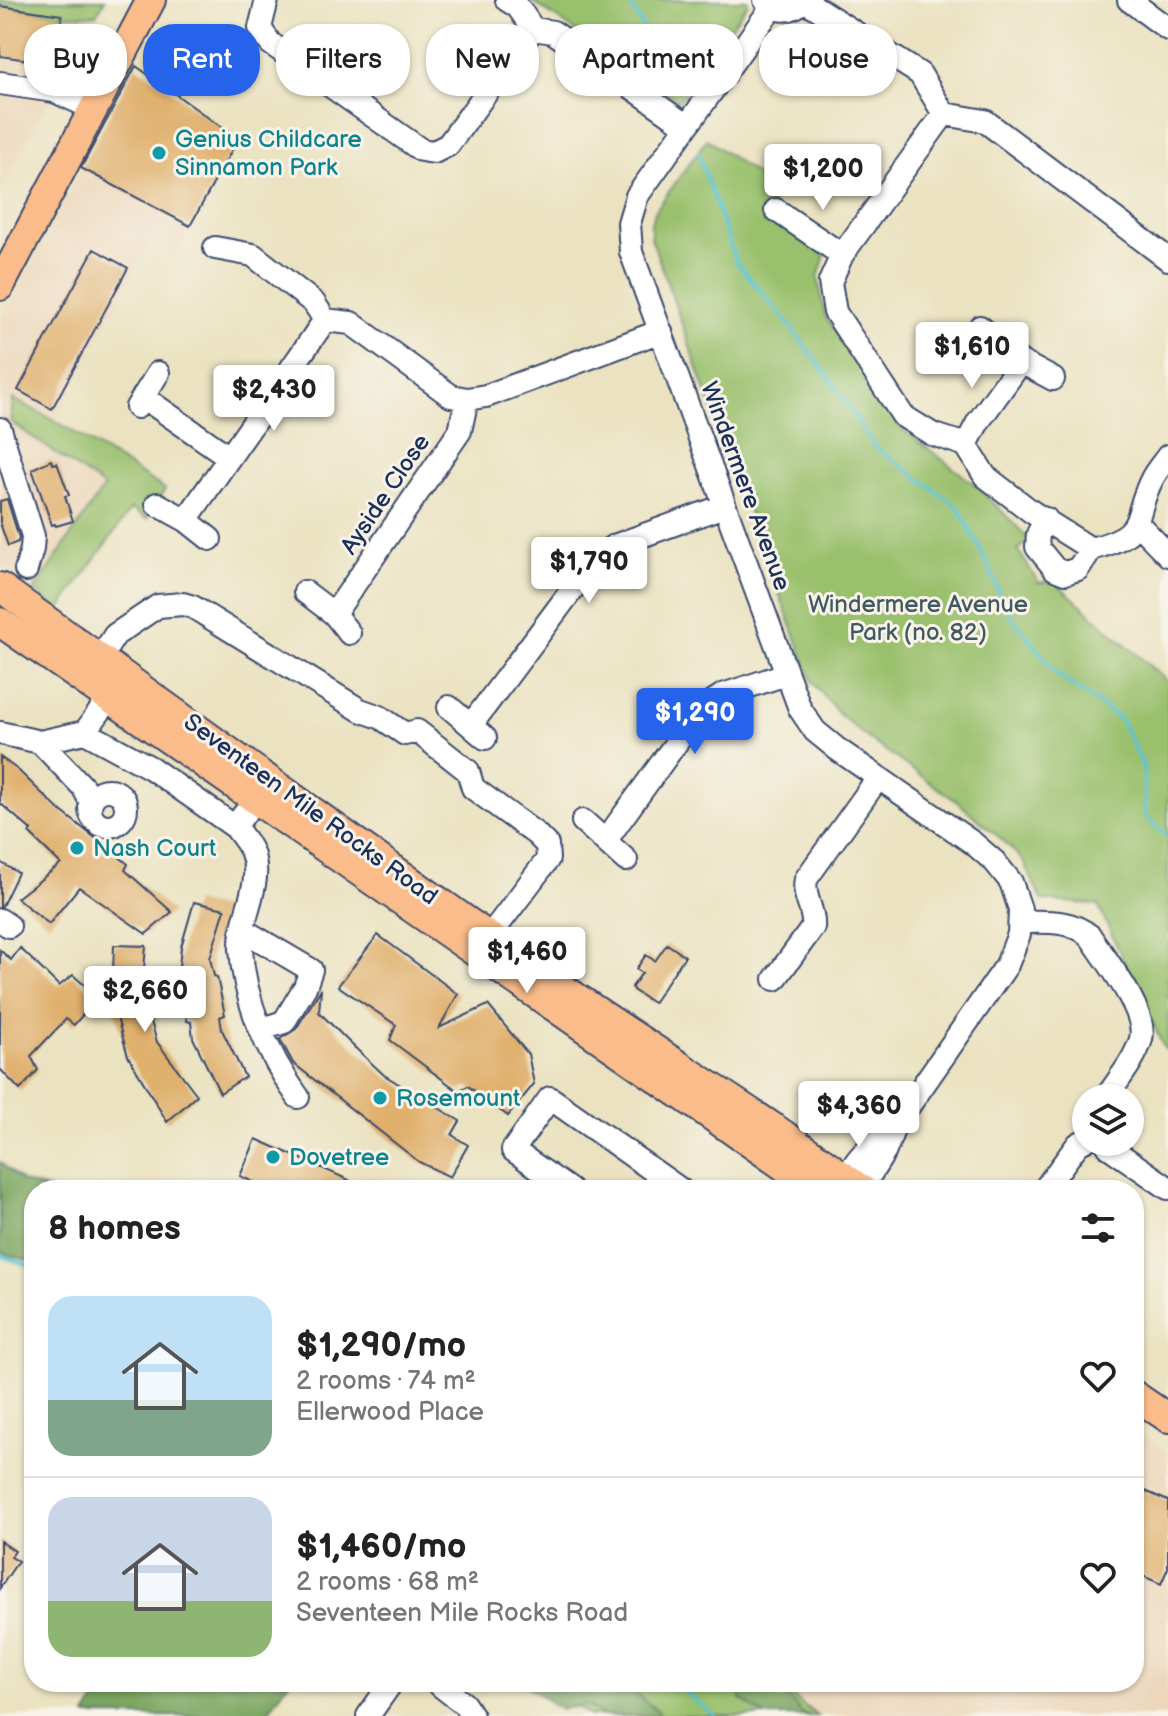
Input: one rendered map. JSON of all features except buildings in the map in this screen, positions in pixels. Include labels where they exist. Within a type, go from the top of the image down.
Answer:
[{"type":"main road","points":[[0,286],[133,0]]},
{"type":"main road","points":[[0,248],[151,0]]},
{"type":"main road","name":"Seventeen Mile Rocks Road","points":[[0,587],[99,660],[116,688],[254,800],[804,1180]]},
{"type":"main road","name":"Seventeen Mile Rocks Road","points":[[0,622],[228,753],[637,1040],[774,1126],[845,1180]]},
{"type":"main road","points":[[1144,1402],[1168,1418]]},
{"type":"street","points":[[267,0],[260,28],[270,43],[421,150],[434,152],[448,145],[484,96]]},
{"type":"street","points":[[507,0],[518,7],[530,24]]},
{"type":"street","points":[[768,4],[786,11],[804,0],[920,74],[944,114],[985,121],[1168,259]]},
{"type":"street","points":[[1129,0],[1168,29]]},
{"type":"street","name":"Windermere Avenue","points":[[768,4],[637,196],[629,223],[631,252],[796,701],[815,731],[973,843],[995,862],[1011,882],[1017,896],[1021,922]]},
{"type":"street","points":[[539,30],[553,32],[687,126]]},
{"type":"street","points":[[0,83],[54,91],[86,105]]},
{"type":"street","points":[[944,114],[842,255],[830,282],[835,312],[903,416],[932,434],[966,445],[985,476],[1032,512],[1091,549]]},
{"type":"street","points":[[776,210],[842,255]]},
{"type":"street","points":[[215,248],[253,255],[314,303],[325,320]]},
{"type":"street","points":[[325,320],[351,323],[451,396],[467,399],[486,396],[661,331]]},
{"type":"street","points":[[186,520],[325,320]]},
{"type":"street","points":[[980,327],[1021,362],[1053,379]]},
{"type":"street","points":[[966,445],[978,422],[1021,362]]},
{"type":"street","points":[[158,373],[140,402],[229,457]]},
{"type":"street","name":"Ayside Close","points":[[334,614],[460,431],[467,399]]},
{"type":"street","points":[[0,437],[33,536],[26,570]]},
{"type":"street","points":[[1046,519],[1038,534],[1037,547],[1055,569],[1065,573],[1078,569],[1091,549],[1115,542],[1138,524],[1152,478],[1168,456]]},
{"type":"street","points":[[157,504],[186,520],[210,539]]},
{"type":"street","points":[[449,707],[478,731],[595,559],[614,546],[724,506]]},
{"type":"street","points":[[1138,524],[1168,555]]},
{"type":"street","points":[[305,592],[334,614],[349,633]]},
{"type":"street","points":[[99,660],[115,635],[158,606],[183,604],[193,607],[360,710],[380,717],[405,734],[417,731],[468,771],[473,788],[547,845],[548,859],[489,937]]},
{"type":"street","points":[[606,840],[700,710],[723,695],[786,674]]},
{"type":"street","points":[[85,732],[116,688]]},
{"type":"street","points":[[0,733],[40,742],[85,732],[151,768],[235,827],[252,853],[255,879],[241,948],[253,1008],[278,1068],[298,1097]]},
{"type":"street","points":[[40,742],[92,793]]},
{"type":"street","points":[[228,753],[256,784],[258,794],[235,827]]},
{"type":"street","points":[[775,979],[813,927],[814,918],[804,891],[806,879],[878,778]]},
{"type":"street","points":[[583,821],[626,860]]},
{"type":"street","points":[[857,1180],[871,1145],[894,1127],[1007,965],[1017,943],[1021,922],[1066,923],[1083,930],[1090,936],[1138,1013],[1142,1035],[1137,1050],[1115,1084]]},
{"type":"street","points":[[243,930],[311,970],[305,987],[284,1022],[262,1029]]},
{"type":"street","points":[[556,1180],[513,1150],[550,1098],[667,1180]]},
{"type":"street","points":[[1051,1180],[1072,1152]]},
{"type":"street","points":[[1125,1156],[1168,1188]]},
{"type":"street","points":[[368,1716],[385,1692]]},
{"type":"street","points":[[449,1692],[464,1704],[472,1716]]},
{"type":"shaded area","points":[[0,6],[62,15],[96,15],[91,24],[24,24],[24,96],[52,96],[0,192]]},
{"type":"shaded area","points":[[135,65],[143,71],[143,96],[178,96],[238,139],[176,256],[149,243],[56,420],[14,399],[12,422],[104,487],[34,590],[0,563],[0,323],[119,96],[127,96],[127,80]]},
{"type":"shaded area","points":[[1144,1437],[1168,1454],[1168,1716],[817,1716],[787,1692],[1144,1692]]},
{"type":"green space","points":[[0,0],[105,0],[96,15],[62,15],[0,6]]},
{"type":"green space","points":[[530,0],[747,0],[748,3],[733,24],[565,24]]},
{"type":"green space","name":"Windermere Avenue Park (no. 82)","points":[[707,139],[778,191],[765,216],[825,255],[818,277],[825,316],[900,427],[978,487],[1030,540],[1018,550],[1039,583],[1053,580],[1168,682],[1168,1051],[1098,905],[1042,900],[1023,861],[1006,843],[959,803],[865,736],[839,714],[813,683],[651,237],[651,223],[656,210]]},
{"type":"green space","points":[[13,399],[56,421],[165,489],[147,519],[131,509],[59,610],[34,590],[104,487],[11,422]]},
{"type":"green space","points":[[0,1162],[24,1183],[24,1259],[0,1252]]},
{"type":"green space","points":[[101,1692],[282,1692],[265,1716],[86,1716]]},
{"type":"green space","points":[[536,1692],[633,1692],[660,1716],[603,1716],[586,1705],[561,1709]]},
{"type":"green space","points":[[555,1692],[787,1692],[817,1716],[590,1716]]},
{"type":"green space","points":[[739,1692],[782,1692],[802,1713],[810,1716],[765,1716],[742,1700]]},
{"type":"waterway","points":[[628,0],[641,24]]},
{"type":"waterway","points":[[698,153],[736,262],[836,387],[874,446],[958,507],[989,566],[1004,607],[1057,674],[1120,719],[1143,765],[1145,816],[1168,837]]},
{"type":"waterway","points":[[0,1255],[24,1263]]},
{"type":"waterway","points":[[686,1692],[714,1716]]},
{"type":"place","name":"Genius Childcare Sinnamon Park","points":[[159,153]]},
{"type":"place","name":"Nash Court","points":[[77,848]]},
{"type":"place","name":"Rosemount","points":[[380,1098]]},
{"type":"place","name":"Dovetree","points":[[273,1157]]}]
